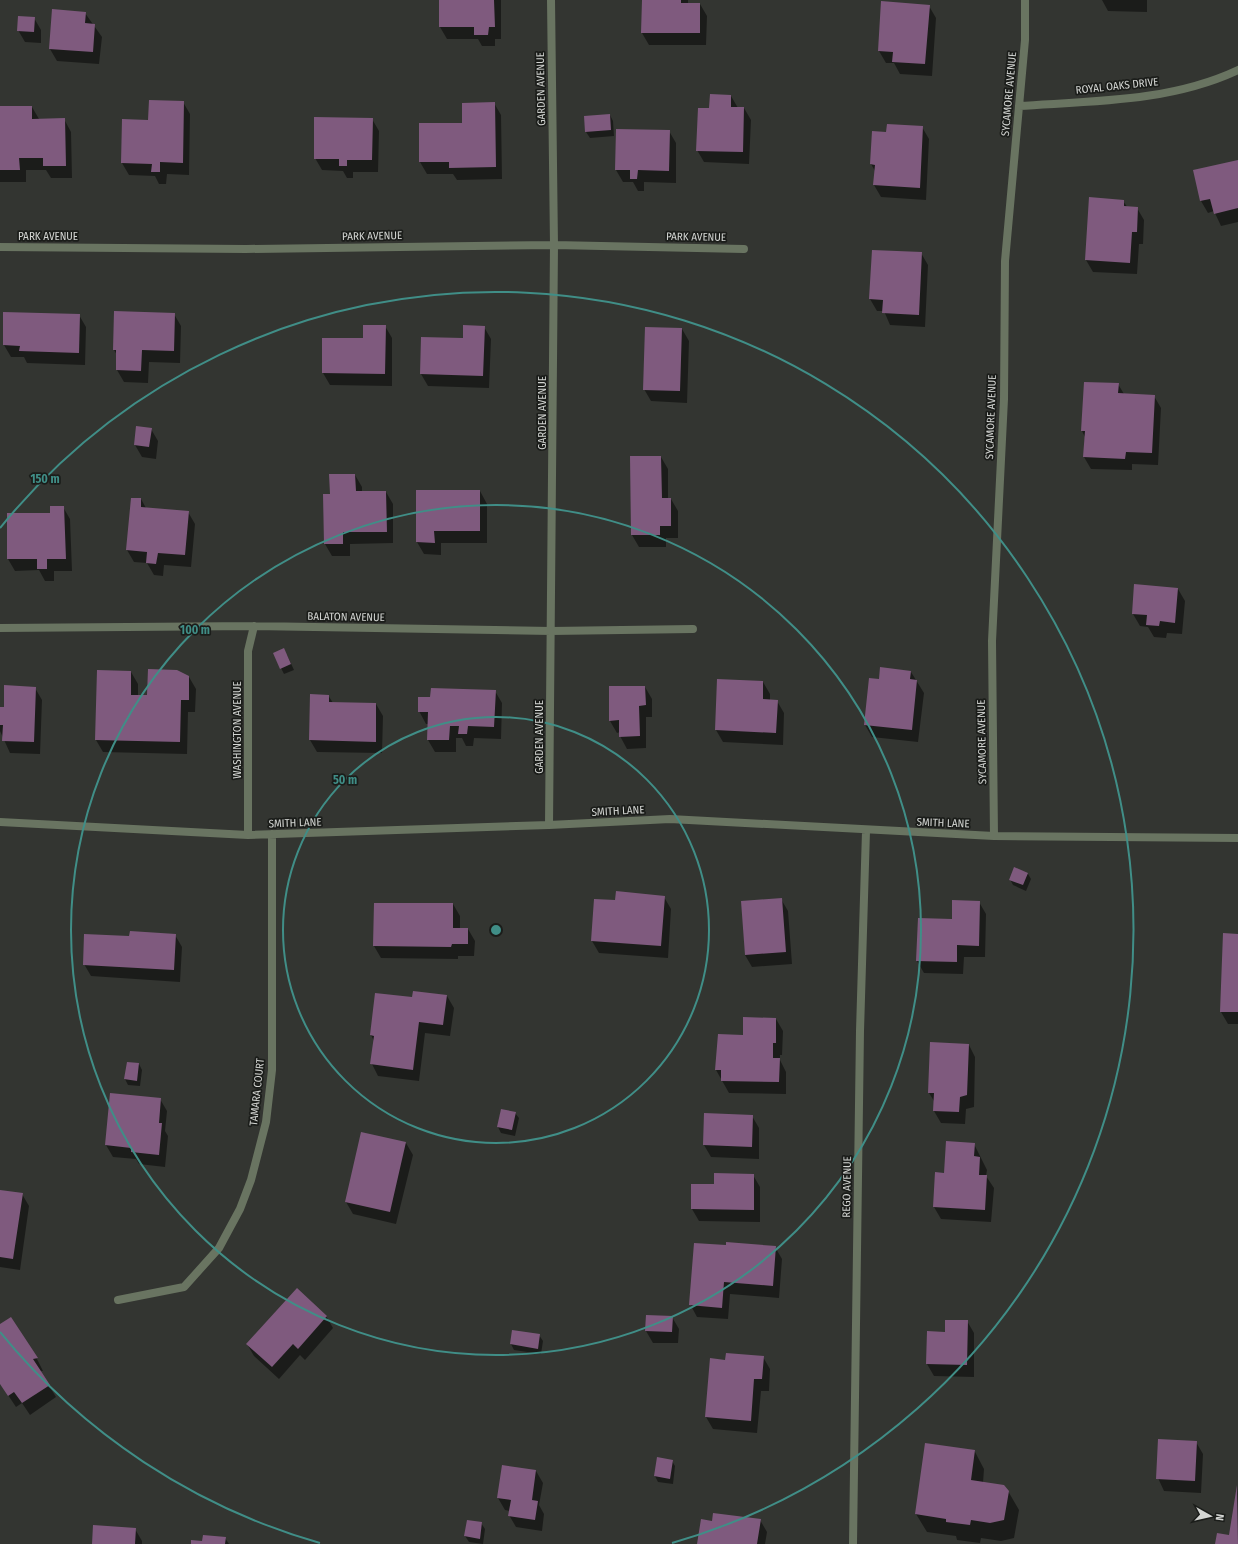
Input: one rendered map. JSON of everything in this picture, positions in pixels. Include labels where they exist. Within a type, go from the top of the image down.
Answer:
[{"type":"street","name":"GARDEN AVENUE","points":[[550,826],[554,245],[551,0]]},
{"type":"street","name":"SYCAMORE AVENUE","points":[[994,836],[992,641],[1004,399],[1005,261],[1025,40],[1025,0]]},
{"type":"street","name":"ROYAL OAKS DRIVE","points":[[1019,106],[1139,97],[1187,88],[1238,70]]},
{"type":"street","name":"PARK AVENUE","points":[[0,247],[246,249],[554,245],[744,249]]},
{"type":"street","name":"BALATON AVENUE","points":[[0,628],[254,626],[551,631],[692,629]]},
{"type":"street","name":"WASHINGTON AVENUE","points":[[248,835],[248,651],[254,626]]},
{"type":"street","name":"SMITH LANE","points":[[0,822],[248,835],[550,826],[670,819],[866,831],[994,836],[1238,838]]},
{"type":"street","name":"REGO AVENUE","points":[[853,1544],[860,1031],[866,831]]},
{"type":"street","name":"TAMARA COURT","points":[[118,1300],[184,1287],[219,1248],[240,1209],[251,1180],[266,1122],[272,1070],[272,834]]},
{"type":"building","points":[[439,0],[494,0],[495,27],[489,27],[488,35],[474,35],[474,27],[439,27]]},
{"type":"building","points":[[642,0],[681,0],[681,3],[700,3],[700,33],[641,33]]},
{"type":"building","points":[[881,1],[930,5],[925,64],[892,62],[893,52],[878,51]]},
{"type":"building","points":[[52,9],[86,12],[85,23],[95,24],[93,52],[49,49]]},
{"type":"building","points":[[18,16],[35,17],[34,32],[17,31]]},
{"type":"building","points":[[710,94],[731,95],[731,107],[744,107],[743,152],[696,151],[698,108],[709,108]]},
{"type":"building","points":[[149,100],[184,101],[183,163],[160,162],[160,172],[151,172],[152,164],[121,163],[122,119],[148,120]]},
{"type":"building","points":[[495,102],[496,167],[449,168],[449,162],[419,162],[419,123],[462,123],[462,103]]},
{"type":"building","points":[[0,106],[32,106],[32,119],[65,118],[66,166],[43,166],[43,158],[19,158],[20,170],[0,170]]},
{"type":"building","points":[[610,114],[611,130],[585,132],[584,116]]},
{"type":"building","points":[[314,117],[373,118],[372,160],[347,160],[347,166],[339,166],[339,159],[314,159]]},
{"type":"building","points":[[887,124],[923,126],[920,188],[873,185],[875,165],[870,164],[872,131],[886,132]]},
{"type":"building","points":[[616,129],[670,130],[669,171],[638,170],[637,179],[630,179],[630,170],[615,170]]},
{"type":"building","points":[[1238,160],[1238,208],[1214,214],[1210,199],[1200,201],[1193,170]]},
{"type":"building","points":[[1089,197],[1124,200],[1124,206],[1138,207],[1137,232],[1132,232],[1130,263],[1085,260]]},
{"type":"building","points":[[872,250],[922,252],[919,315],[882,313],[883,300],[869,299]]},
{"type":"building","points":[[114,311],[175,313],[174,351],[142,350],[141,371],[116,370],[116,350],[113,350]]},
{"type":"building","points":[[3,312],[80,314],[79,353],[19,351],[20,346],[3,345]]},
{"type":"building","points":[[363,325],[386,325],[385,374],[322,373],[322,338],[363,338]]},
{"type":"building","points":[[463,325],[485,326],[483,376],[420,374],[421,337],[463,338]]},
{"type":"building","points":[[645,327],[682,328],[680,391],[643,390]]},
{"type":"building","points":[[1084,382],[1119,383],[1118,393],[1155,395],[1152,453],[1126,452],[1125,459],[1083,457],[1085,431],[1081,431]]},
{"type":"building","points":[[136,426],[152,428],[149,447],[134,445]]},
{"type":"building","points":[[630,456],[661,456],[662,498],[671,498],[671,526],[660,526],[660,535],[631,535]]},
{"type":"building","points":[[329,474],[355,474],[356,491],[386,491],[387,532],[343,532],[343,544],[324,544],[323,494],[330,494]]},
{"type":"building","points":[[416,490],[480,490],[480,531],[434,531],[435,543],[416,542]]},
{"type":"building","points":[[131,498],[141,498],[141,507],[189,511],[185,555],[158,553],[156,564],[146,563],[147,552],[126,550]]},
{"type":"building","points":[[50,506],[64,506],[66,559],[47,559],[47,569],[37,569],[37,559],[7,559],[7,513],[50,513]]},
{"type":"building","points":[[1134,584],[1178,588],[1175,623],[1160,621],[1159,626],[1146,625],[1147,615],[1132,614]]},
{"type":"building","points":[[284,648],[291,664],[280,669],[273,653]]},
{"type":"building","points":[[880,667],[911,671],[910,679],[917,680],[912,730],[864,725],[869,678],[879,679]]},
{"type":"building","points":[[148,669],[177,670],[189,676],[189,700],[181,700],[180,742],[95,740],[97,670],[131,671],[131,695],[147,695]]},
{"type":"building","points":[[717,679],[763,681],[763,699],[778,700],[776,733],[715,730]]},
{"type":"building","points":[[4,685],[36,687],[34,742],[2,741],[3,725],[0,725],[0,707],[4,707]]},
{"type":"building","points":[[609,686],[645,686],[646,705],[639,706],[640,736],[619,737],[619,720],[609,721]]},
{"type":"building","points":[[431,688],[496,690],[494,727],[468,726],[467,734],[458,734],[459,726],[450,726],[449,740],[427,740],[428,712],[418,712],[418,697],[430,697]]},
{"type":"building","points":[[310,694],[329,695],[329,702],[376,703],[376,742],[309,740]]},
{"type":"building","points":[[1014,867],[1028,873],[1023,885],[1009,880]]},
{"type":"building","points":[[616,891],[665,896],[661,946],[591,941],[594,899],[615,900]]},
{"type":"building","points":[[782,898],[786,952],[745,955],[741,901]]},
{"type":"building","points":[[952,900],[980,901],[979,946],[957,945],[957,962],[916,961],[918,918],[952,919]]},
{"type":"building","points":[[374,903],[453,903],[453,928],[468,928],[468,944],[452,944],[451,947],[373,946]]},
{"type":"building","points":[[130,931],[176,934],[174,970],[83,965],[84,934],[129,936]]},
{"type":"building","points":[[1223,933],[1238,934],[1238,1012],[1220,1012]]},
{"type":"building","points":[[413,991],[447,995],[443,1025],[419,1022],[413,1070],[370,1064],[374,1036],[370,1035],[375,993],[412,997]]},
{"type":"building","points":[[743,1017],[776,1018],[776,1043],[773,1043],[773,1058],[780,1058],[779,1082],[721,1081],[721,1070],[715,1070],[718,1034],[743,1035]]},
{"type":"building","points":[[930,1042],[969,1044],[967,1095],[960,1097],[959,1112],[933,1111],[934,1093],[928,1093]]},
{"type":"building","points":[[127,1062],[139,1063],[137,1081],[124,1079]]},
{"type":"building","points":[[110,1093],[161,1098],[159,1123],[162,1123],[159,1155],[131,1152],[131,1148],[105,1145]]},
{"type":"building","points":[[501,1109],[516,1112],[512,1130],[497,1127]]},
{"type":"building","points":[[704,1113],[753,1115],[752,1147],[703,1145]]},
{"type":"building","points":[[361,1132],[406,1142],[390,1212],[345,1202]]},
{"type":"building","points":[[946,1141],[975,1143],[974,1156],[980,1157],[979,1175],[987,1175],[985,1210],[933,1207],[935,1172],[944,1173]]},
{"type":"building","points":[[714,1173],[754,1174],[754,1210],[691,1209],[691,1184],[714,1184]]},
{"type":"building","points":[[0,1190],[23,1193],[13,1259],[0,1257]]},
{"type":"building","points":[[726,1242],[776,1246],[773,1286],[724,1282],[722,1308],[689,1305],[694,1243],[726,1245]]},
{"type":"building","points":[[297,1288],[327,1316],[298,1349],[293,1344],[272,1367],[246,1344]]},
{"type":"building","points":[[646,1315],[673,1316],[672,1332],[645,1331]]},
{"type":"building","points":[[11,1317],[38,1358],[33,1359],[50,1385],[22,1403],[14,1392],[8,1396],[0,1384],[0,1324]]},
{"type":"building","points":[[945,1320],[968,1320],[967,1365],[926,1364],[927,1331],[945,1332]]},
{"type":"building","points":[[512,1330],[540,1334],[538,1349],[510,1344]]},
{"type":"building","points":[[726,1353],[764,1356],[762,1379],[754,1379],[751,1421],[705,1417],[710,1358],[725,1360]]},
{"type":"building","points":[[1158,1439],[1197,1441],[1195,1481],[1156,1479]]},
{"type":"building","points":[[925,1443],[975,1450],[971,1480],[1004,1485],[1009,1491],[1004,1520],[990,1523],[971,1520],[970,1525],[946,1522],[946,1519],[915,1514]]},
{"type":"building","points":[[657,1457],[673,1460],[670,1479],[654,1476]]},
{"type":"building","points":[[502,1465],[536,1470],[532,1500],[538,1501],[535,1520],[508,1516],[511,1500],[497,1498]]},
{"type":"building","points":[[1237,1485],[1238,1544],[1215,1544],[1217,1533],[1229,1535]]},
{"type":"building","points":[[713,1513],[761,1519],[757,1544],[697,1544],[701,1519],[712,1521]]},
{"type":"building","points":[[467,1520],[482,1522],[480,1539],[464,1536]]},
{"type":"building","points":[[93,1525],[136,1528],[135,1544],[92,1544]]},
{"type":"building","points":[[203,1535],[226,1537],[225,1544],[191,1544],[191,1540],[202,1541]]}]
